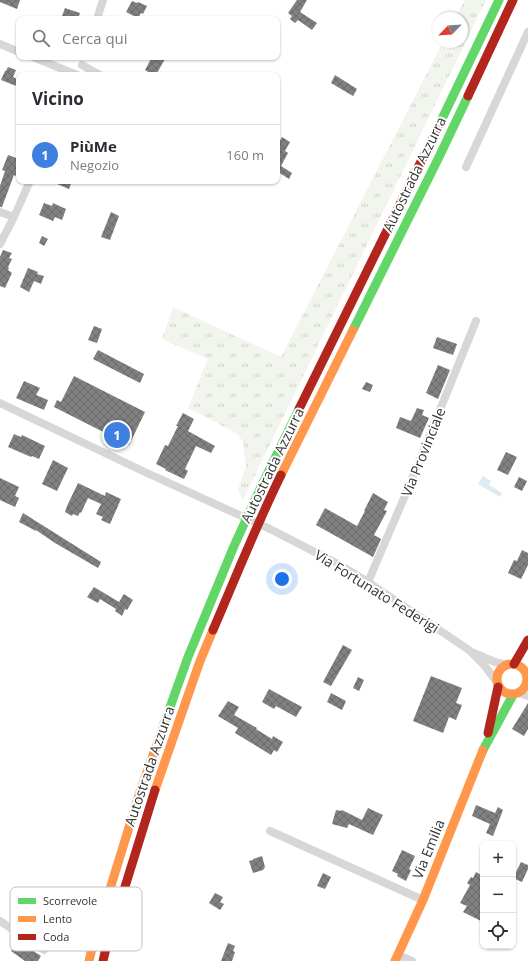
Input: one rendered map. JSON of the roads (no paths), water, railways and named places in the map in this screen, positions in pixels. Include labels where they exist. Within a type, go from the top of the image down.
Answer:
[{"type":"main road","name":"Autostrada Azzurra","points":[[111,887],[139,795],[188,657],[234,546],[499,0]]},
{"type":"main road","name":"Autostrada Azzurra","points":[[125,887],[152,799],[200,661],[246,553],[272,494],[440,155],[513,0]]},
{"type":"main road","points":[[511,664],[528,640]]},
{"type":"main road","name":"Via Emilia","points":[[397,958],[423,900],[484,747],[497,684],[496,677],[501,668],[511,664],[521,667],[527,674],[525,686],[484,747]]},
{"type":"main road","points":[[497,684],[503,692],[510,695],[520,694]]},
{"type":"main road","name":"Autostrada Azzurra","points":[[89,961],[91,951]]},
{"type":"main road","name":"Autostrada Azzurra","points":[[103,961],[105,951]]},
{"type":"street","points":[[98,16],[104,0]]},
{"type":"street","points":[[466,167],[528,32]]},
{"type":"street","points":[[0,44],[16,51]]},
{"type":"street","points":[[40,60],[70,72]]},
{"type":"street","points":[[79,72],[84,60]]},
{"type":"street","points":[[82,66],[94,72]]},
{"type":"street","points":[[0,244],[29,184]]},
{"type":"street","points":[[0,212],[14,217]]},
{"type":"street","name":"Via Provinciale","points":[[368,582],[407,491],[476,321]]},
{"type":"street","name":"Via Fortunato Federigi","points":[[0,403],[147,474],[270,529],[338,564],[368,582],[469,650],[495,662],[511,664]]},
{"type":"street","name":"Via Fortunato Federigi","points":[[469,650],[484,665],[497,684]]},
{"type":"street","points":[[270,831],[423,900]]},
{"type":"street","points":[[0,921],[10,928]]},
{"type":"street","points":[[397,958],[412,961]]},
{"type":"place","name":"PiùMe","points":[[117,435]]}]
